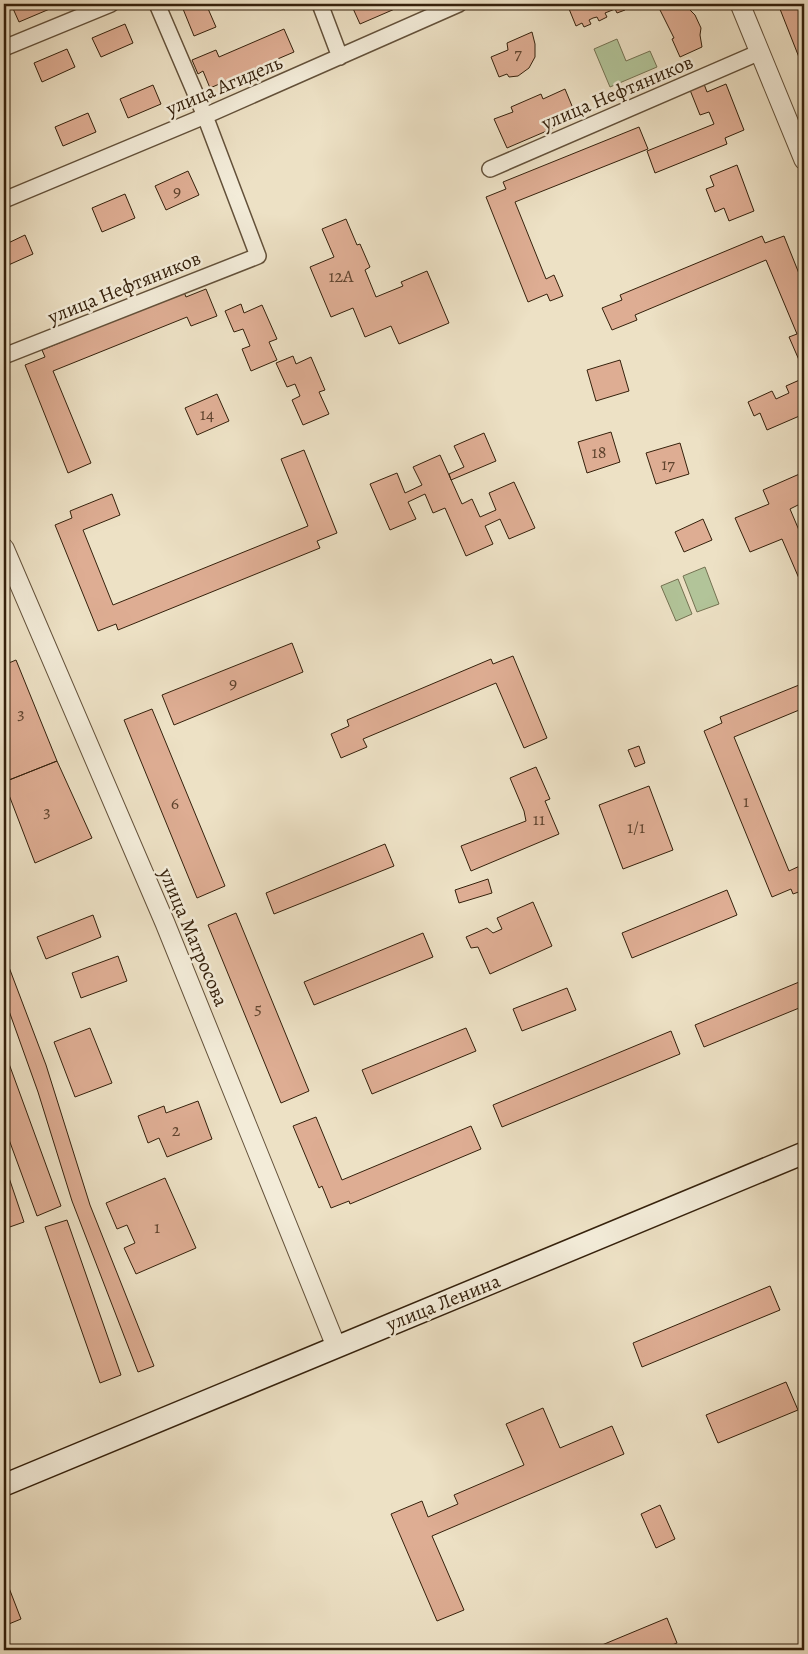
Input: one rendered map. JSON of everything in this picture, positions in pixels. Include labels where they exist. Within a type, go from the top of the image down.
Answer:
[{"type":"main road","name":"улица Ленина","points":[[4,1485],[804,1153]]},
{"type":"street","points":[[4,48],[111,4]]},
{"type":"street","points":[[157,4],[205,116]]},
{"type":"street","points":[[320,4],[340,57]]},
{"type":"street","name":"улица Агидель","points":[[4,200],[205,116],[459,4]]},
{"type":"street","points":[[740,4],[804,160]]},
{"type":"street","name":"улица Нефтяников","points":[[490,169],[760,52]]},
{"type":"street","name":"улица Нефтяников","points":[[4,356],[258,256],[205,116]]},
{"type":"street","name":"улица Матросова","points":[[4,548],[169,932],[336,1346]]},
{"type":"green space","points":[[617,39],[626,61],[650,51],[657,67],[610,87],[594,49]]},
{"type":"green space","points":[[705,567],[719,604],[697,612],[683,576]]},
{"type":"green space","points":[[678,579],[692,614],[676,621],[661,586]]},
{"type":"building","points":[[11,4],[50,4],[52,8],[19,22]]},
{"type":"building","points":[[181,4],[206,4],[216,27],[194,36]]},
{"type":"building","points":[[351,4],[395,4],[397,8],[360,24]]},
{"type":"building","points":[[567,4],[628,4],[623,6],[625,10],[617,13],[615,9],[605,13],[607,17],[599,21],[597,17],[593,18],[589,20],[591,24],[584,27],[582,23],[576,26]]},
{"type":"building","points":[[657,4],[690,4],[687,5],[695,15],[701,28],[702,47],[680,57],[672,39],[674,38]]},
{"type":"building","points":[[778,4],[804,4],[804,70]]},
{"type":"building","points":[[125,24],[133,43],[101,57],[92,38]]},
{"type":"building","points":[[284,29],[294,52],[210,88],[203,71],[198,74],[192,60],[216,50],[219,57]]},
{"type":"building","points":[[532,32],[535,44],[535,57],[529,68],[518,76],[509,77],[507,74],[499,77],[491,57],[508,50],[507,43]]},
{"type":"building","points":[[67,49],[75,67],[42,82],[34,63]]},
{"type":"building","points":[[704,84],[707,92],[726,84],[744,130],[725,138],[727,144],[655,173],[647,151],[714,124],[709,112],[700,115],[690,90]]},
{"type":"building","points":[[153,85],[161,104],[128,118],[120,99]]},
{"type":"building","points":[[565,89],[577,118],[507,148],[494,119],[513,112],[511,107],[541,94],[543,99]]},
{"type":"building","points":[[88,113],[96,132],[63,146],[55,127]]},
{"type":"building","points":[[639,127],[648,149],[515,202],[546,279],[554,275],[563,296],[550,301],[547,294],[528,302],[486,197],[506,189],[503,182]]},
{"type":"building","points":[[737,165],[754,211],[729,221],[724,208],[715,212],[706,189],[714,186],[710,176]]},
{"type":"building","points":[[188,171],[199,195],[166,210],[155,186]]},
{"type":"building","points":[[125,194],[135,218],[102,232],[92,208]]},
{"type":"building","points":[[346,219],[357,245],[360,244],[370,267],[365,270],[376,297],[403,286],[401,282],[427,271],[449,323],[399,344],[391,326],[365,337],[353,308],[331,317],[310,267],[334,257],[322,229]]},
{"type":"building","points":[[25,235],[33,254],[4,267],[4,245]]},
{"type":"building","points":[[762,236],[765,243],[784,236],[804,286],[804,358],[799,360],[789,337],[797,334],[766,260],[635,315],[637,320],[612,330],[602,308],[622,300],[620,295]]},
{"type":"building","points":[[206,289],[217,316],[191,326],[187,317],[53,371],[91,463],[68,473],[25,365],[45,357],[42,350],[184,292],[186,297]]},
{"type":"building","points":[[241,304],[244,313],[262,305],[277,339],[269,342],[277,360],[251,371],[242,349],[250,346],[243,329],[234,332],[225,311]]},
{"type":"building","points":[[293,356],[296,364],[311,357],[325,390],[319,392],[329,414],[303,425],[292,400],[300,396],[295,384],[287,387],[276,363]]},
{"type":"building","points":[[620,360],[629,391],[596,401],[587,370]]},
{"type":"building","points":[[804,378],[804,414],[767,430],[760,413],[754,416],[748,402],[772,391],[776,399],[789,393],[786,386]]},
{"type":"building","points":[[217,394],[229,421],[197,435],[185,408]]},
{"type":"building","points":[[611,432],[620,462],[587,473],[578,442]]},
{"type":"building","points":[[484,433],[496,461],[451,480],[449,474],[464,467],[454,446]]},
{"type":"building","points":[[680,443],[689,474],[656,484],[646,453]]},
{"type":"building","points":[[304,450],[337,533],[317,541],[320,548],[118,630],[116,624],[98,631],[55,525],[72,518],[70,511],[112,494],[120,515],[83,530],[113,605],[308,526],[281,459]]},
{"type":"building","points":[[440,455],[462,504],[472,499],[480,517],[496,510],[489,493],[514,482],[535,528],[509,539],[500,519],[485,526],[493,544],[466,556],[445,508],[433,513],[425,494],[408,502],[416,519],[390,530],[370,484],[397,473],[405,493],[422,485],[413,467]]},
{"type":"building","points":[[804,472],[804,502],[790,509],[804,542],[804,590],[782,539],[750,552],[735,518],[769,504],[763,490]]},
{"type":"building","points":[[703,519],[712,540],[684,552],[675,532]]},
{"type":"building","points":[[292,643],[303,672],[174,725],[162,695]]},
{"type":"building","points":[[513,656],[547,738],[524,748],[496,683],[363,739],[367,747],[341,758],[331,734],[349,726],[347,720],[491,659],[493,664]]},
{"type":"building","points":[[16,660],[57,761],[4,782],[4,665]]},
{"type":"building","points":[[804,683],[804,708],[734,737],[789,871],[804,864],[804,890],[793,894],[791,889],[772,897],[704,731],[722,723],[720,717]]},
{"type":"building","points":[[152,709],[225,886],[197,898],[124,720]]},
{"type":"building","points":[[639,746],[645,763],[635,767],[628,750]]},
{"type":"building","points":[[57,761],[92,838],[35,863],[4,782]]},
{"type":"building","points":[[536,767],[550,799],[545,801],[559,834],[471,871],[461,846],[526,821],[524,811],[510,778]]},
{"type":"building","points":[[649,786],[673,850],[623,869],[599,805]]},
{"type":"building","points":[[385,844],[394,866],[274,914],[266,893]]},
{"type":"building","points":[[488,879],[492,893],[459,903],[455,890]]},
{"type":"building","points":[[727,890],[737,915],[632,958],[622,933]]},
{"type":"building","points":[[533,902],[552,946],[490,974],[478,947],[471,948],[466,937],[487,928],[493,933],[502,929],[497,918]]},
{"type":"building","points":[[236,913],[309,1091],[281,1103],[208,925]]},
{"type":"building","points":[[93,915],[101,937],[46,959],[37,937]]},
{"type":"building","points":[[423,933],[433,957],[314,1005],[304,982]]},
{"type":"building","points":[[4,954],[46,1065],[90,1205],[154,1366],[138,1372],[72,1201],[38,1092],[4,997]]},
{"type":"building","points":[[118,956],[127,981],[81,998],[72,973]]},
{"type":"building","points":[[804,980],[804,1006],[704,1047],[695,1025]]},
{"type":"building","points":[[567,988],[576,1010],[522,1031],[513,1009]]},
{"type":"building","points":[[90,1028],[112,1083],[75,1097],[54,1042]]},
{"type":"building","points":[[466,1028],[476,1051],[372,1094],[362,1070]]},
{"type":"building","points":[[671,1031],[680,1054],[502,1127],[493,1105]]},
{"type":"building","points":[[4,1050],[61,1206],[37,1216],[4,1126]]},
{"type":"building","points":[[198,1101],[212,1139],[167,1157],[159,1138],[148,1143],[138,1116],[164,1106],[166,1113]]},
{"type":"building","points":[[316,1117],[342,1180],[471,1126],[481,1149],[350,1204],[349,1201],[331,1208],[322,1186],[319,1188],[293,1126]]},
{"type":"building","points":[[4,1163],[24,1222],[4,1229]]},
{"type":"building","points":[[165,1178],[196,1248],[136,1274],[124,1248],[135,1243],[127,1225],[117,1229],[106,1203]]},
{"type":"building","points":[[67,1220],[121,1375],[100,1383],[45,1227]]},
{"type":"building","points":[[770,1286],[780,1310],[642,1367],[633,1343]]},
{"type":"building","points":[[786,1382],[798,1410],[718,1443],[706,1415]]},
{"type":"building","points":[[543,1408],[560,1448],[612,1426],[624,1454],[432,1536],[464,1610],[437,1621],[391,1514],[422,1501],[428,1517],[458,1504],[454,1495],[524,1465],[506,1424]]},
{"type":"building","points":[[660,1505],[675,1539],[656,1548],[641,1514]]},
{"type":"building","points":[[4,1575],[21,1619],[4,1626]]},
{"type":"building","points":[[667,1618],[677,1643],[660,1650],[590,1650]]}]
